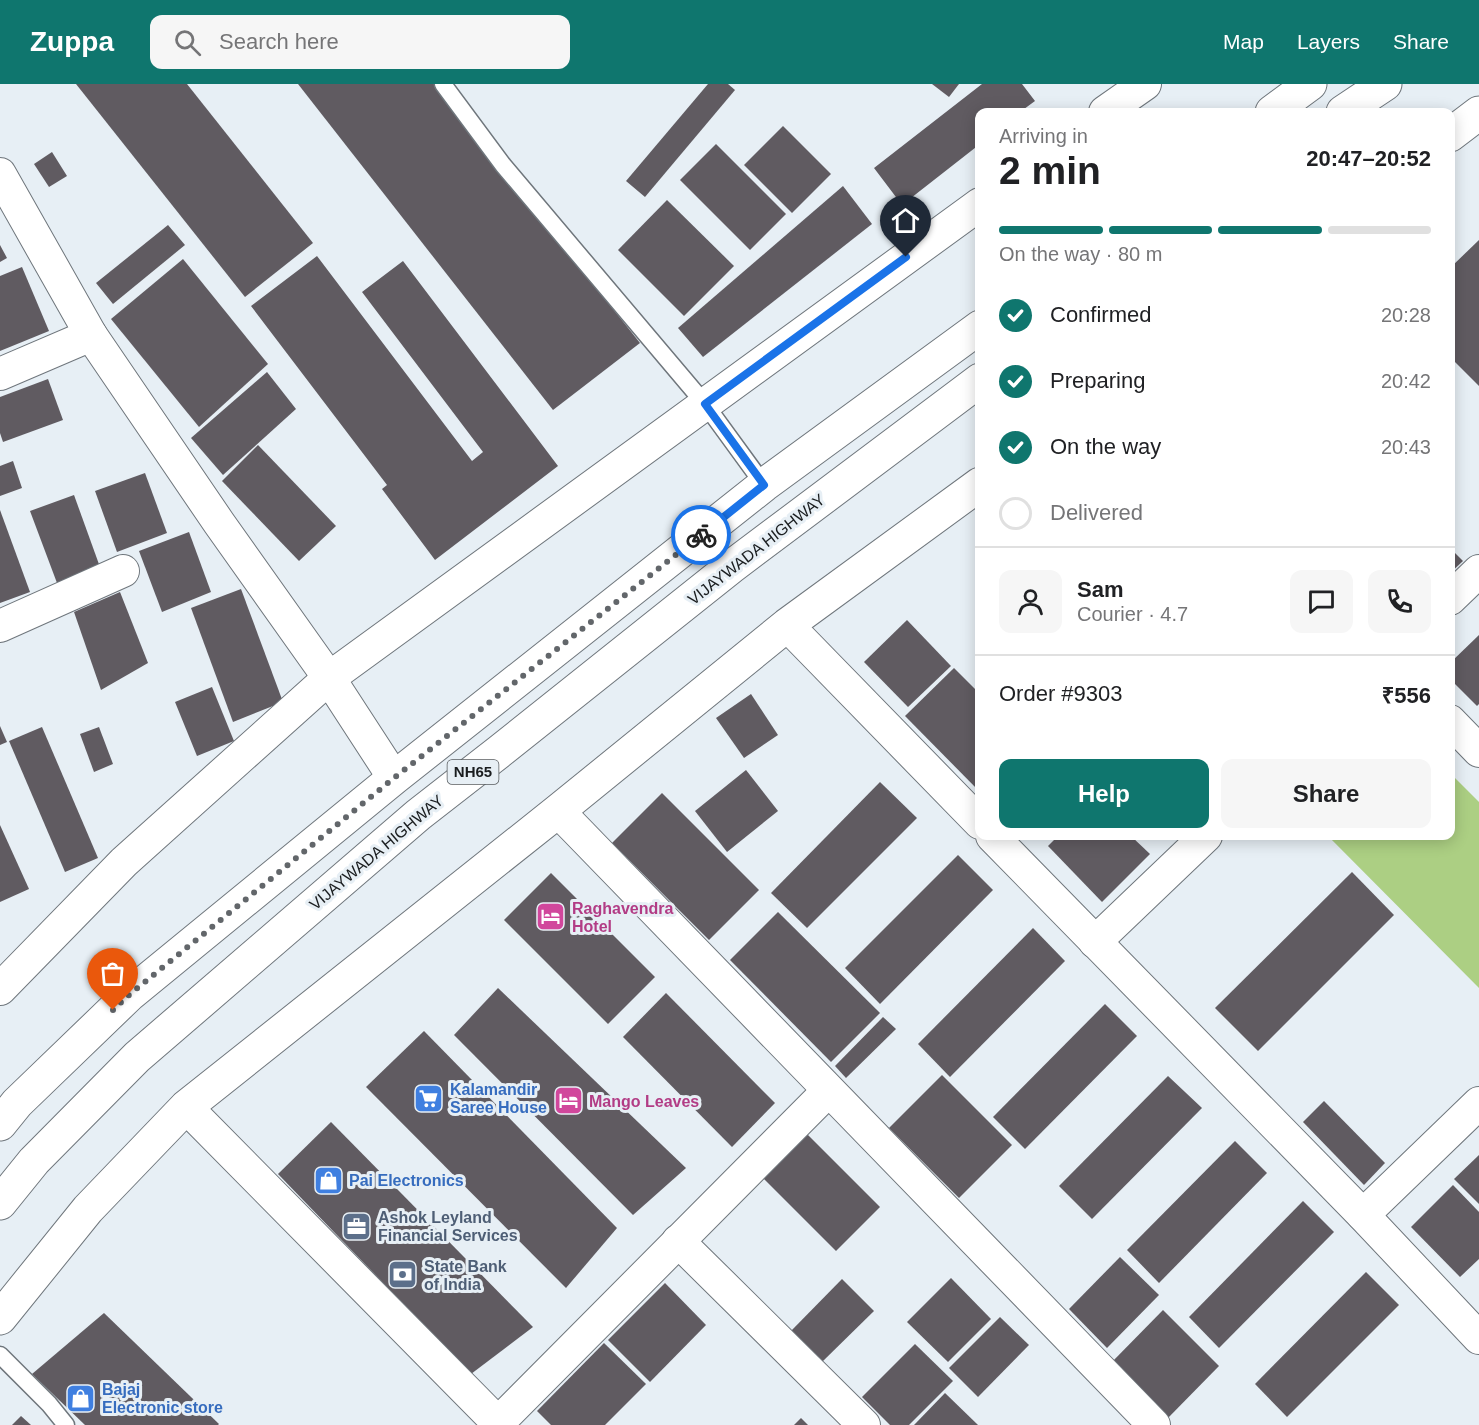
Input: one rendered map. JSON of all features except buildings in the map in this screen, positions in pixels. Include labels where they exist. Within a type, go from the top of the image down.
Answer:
[{"type":"main road","points":[[1277,108],[1310,84]]},
{"type":"main road","points":[[1349,108],[1385,84]]},
{"type":"main road","points":[[1455,131],[1479,113]]},
{"type":"main road","name":"NH65","points":[[0,1124],[17,1104],[129,995],[394,778],[764,485],[975,331]]},
{"type":"main road","name":"VIJAYWADA HIGHWAY","points":[[0,1203],[34,1161],[137,1057],[418,815],[731,567],[975,392]]},
{"type":"main road","points":[[0,1318],[88,1209],[186,1107],[558,811],[787,625],[975,488]]},
{"type":"street","points":[[1111,108],[1144,84]]},
{"type":"street","points":[[0,174],[90,335],[329,678],[394,778]]},
{"type":"street","points":[[0,988],[124,862],[329,678],[975,208]]},
{"type":"street","points":[[0,374],[90,335]]},
{"type":"street","points":[[0,626],[123,571]]},
{"type":"street","points":[[1455,594],[1479,571]]},
{"type":"street","points":[[787,625],[975,818]]},
{"type":"street","points":[[1455,726],[1479,751]]},
{"type":"street","points":[[558,811],[1154,1425]]},
{"type":"street","points":[[996,840],[1363,1215],[1479,1338]]},
{"type":"street","points":[[1095,942],[1202,840]]},
{"type":"street","points":[[186,1107],[498,1424],[828,1091]]},
{"type":"street","points":[[1363,1215],[1479,1103]]},
{"type":"street","points":[[678,1241],[864,1425]]},
{"type":"lane","points":[[443,84],[503,165],[705,404],[764,485]]},
{"type":"lane","points":[[0,1355],[49,1404],[66,1425]]},
{"type":"green space","points":[[1455,778],[1479,802],[1479,988],[1332,840],[1455,840]]},
{"type":"way so far","points":[[113,1010],[394,778],[701,535]]},
{"type":"place","name":"Raghavendra Hotel","points":[[551,917]]},
{"type":"place","name":"Kalamandir Saree House","points":[[429,1098]]},
{"type":"place","name":"Mango Leaves","points":[[568,1101]]},
{"type":"place","name":"Pai Electronics","points":[[328,1180]]},
{"type":"place","name":"Ashok Leyland Financial Services","points":[[357,1226]]},
{"type":"place","name":"State Bank of India","points":[[403,1275]]},
{"type":"place","name":"Bajaj Electronic store","points":[[81,1398]]},
{"type":"route","points":[[701,535],[764,485],[705,404],[906,257]]}]
